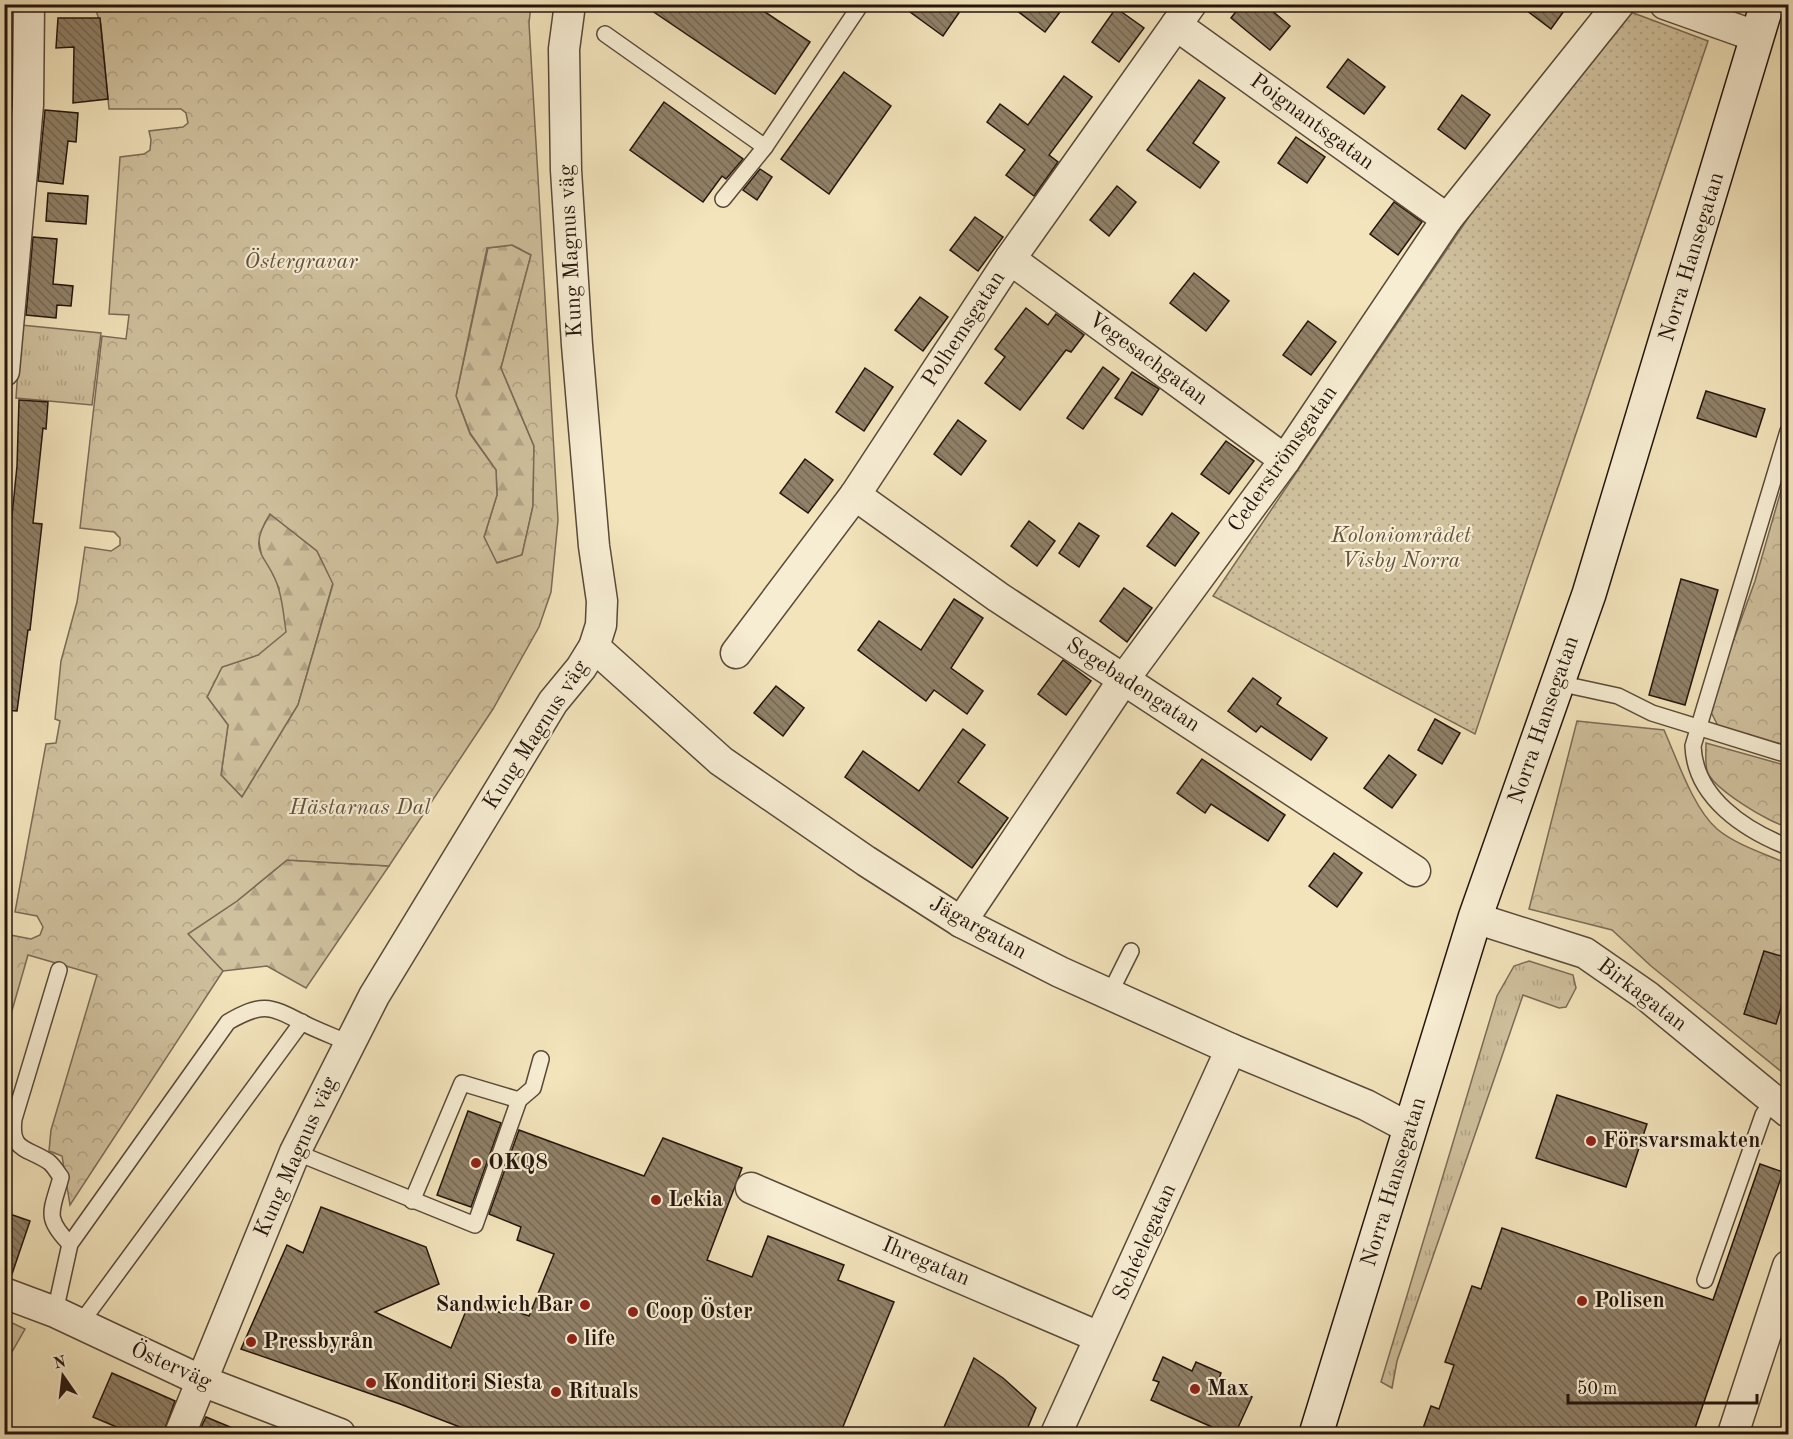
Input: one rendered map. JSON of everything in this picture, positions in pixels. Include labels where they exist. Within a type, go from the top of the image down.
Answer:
[{"type":"main road","name":"Norra Hansegatan","points":[[1316,1434],[1474,918],[1558,683],[1640,428],[1767,4]]},
{"type":"street","points":[[4,371],[12,201],[28,105],[29,4]]},
{"type":"street","name":"Kung Magnus väg","points":[[180,1434],[295,1152],[349,1043],[374,996],[553,702],[581,668],[594,647],[601,625],[602,601],[594,546],[577,345],[566,170],[564,49],[570,4]]},
{"type":"street","name":"Cederströmsgatan","points":[[961,922],[1124,679],[1285,460],[1447,219],[1619,4]]},
{"type":"street","points":[[1665,4],[1758,36]]},
{"type":"street","name":"Poignantsgatan","points":[[1184,15],[1447,219]]},
{"type":"street","name":"Polhemsgatan","points":[[736,653],[855,495],[1010,259],[1184,15]]},
{"type":"street","name":"Vegesachgatan","points":[[1010,259],[1285,460]]},
{"type":"street","name":"Segebadengatan","points":[[855,495],[998,597],[1415,871]]},
{"type":"street","name":"Jägargatan","points":[[594,647],[721,761],[866,861],[961,922],[1109,994],[1231,1049],[1366,1105],[1411,1129]]},
{"type":"street","name":"Birkagatan","points":[[1474,918],[1585,953],[1647,996],[1781,1106]]},
{"type":"street","name":"Schéelegatan","points":[[1056,1434],[1100,1337],[1117,1306],[1231,1049]]},
{"type":"street","name":"Ihregatan","points":[[751,1188],[1100,1337]]},
{"type":"street","points":[[1733,1434],[1788,1266]]},
{"type":"street","name":"Österväg","points":[[4,1293],[67,1318],[202,1381],[340,1434]]},
{"type":"lane","points":[[723,199],[765,147],[861,4]]},
{"type":"lane","points":[[605,34],[765,147]]},
{"type":"lane","points":[[1788,431],[1693,746],[1694,762],[1701,779],[1715,800],[1753,831],[1788,847]]},
{"type":"lane","points":[[1558,683],[1618,696],[1652,713],[1788,755]]},
{"type":"lane","points":[[1109,994],[1131,951]]},
{"type":"lane","points":[[59,970],[14,1119],[12,1135],[16,1144],[50,1163],[61,1177],[51,1215],[54,1228],[70,1244]]},
{"type":"lane","points":[[67,1318],[70,1244],[228,1022],[245,1012],[264,1008],[281,1010],[302,1023],[349,1043]]},
{"type":"lane","points":[[67,1318],[302,1023]]},
{"type":"lane","points":[[295,1152],[475,1225],[519,1101],[533,1088],[541,1059]]},
{"type":"lane","points":[[412,1201],[462,1083],[519,1101]]},
{"type":"lane","points":[[1705,1280],[1763,1115],[1781,1106]]},
{"type":"green space","name":"Östergravar","points":[[94,5],[531,5],[529,23],[558,520],[551,592],[539,627],[493,709],[389,866],[287,860],[237,901],[188,934],[223,971],[70,1205],[62,1156],[49,1151],[51,1130],[97,975],[28,955],[5,1035],[5,934],[31,939],[40,935],[43,927],[37,916],[15,912],[46,744],[56,743],[60,721],[55,719],[61,661],[77,602],[85,547],[111,551],[120,545],[120,538],[114,532],[80,528],[102,336],[126,339],[129,315],[109,314],[120,157],[144,154],[150,150],[149,131],[183,127],[188,123],[186,113],[181,109],[109,109],[101,25]],"holes":[[[512,245],[531,255],[501,368],[534,446],[533,506],[522,555],[497,563],[484,537],[497,495],[496,470],[470,434],[456,396],[487,248]],[[270,514],[317,551],[333,584],[298,705],[242,797],[221,775],[228,725],[207,697],[222,667],[258,655],[286,632],[279,590],[259,547],[259,538]]]},
{"type":"green space","name":"Koloniområdet Visby Norra","points":[[1612,5],[1708,41],[1475,734],[1213,596]]},
{"type":"green space","points":[[512,245],[531,255],[501,368],[534,446],[533,506],[522,555],[496,563],[484,537],[497,495],[496,470],[470,433],[456,396],[488,248]]},
{"type":"green space","points":[[21,325],[101,333],[92,405],[16,398]]},
{"type":"green space","points":[[1788,466],[1788,745],[1750,738],[1718,726],[1709,708],[1755,581]]},
{"type":"green space","points":[[270,514],[317,551],[333,583],[298,705],[242,797],[221,775],[228,725],[207,697],[222,667],[258,655],[279,588],[262,559],[258,536]]},
{"type":"green space","points":[[1577,721],[1664,730],[1686,783],[1708,820],[1733,840],[1788,864],[1788,1077],[1651,966],[1612,930],[1529,909]]},
{"type":"green space","points":[[1706,743],[1788,766],[1788,827],[1769,820],[1743,805],[1720,787],[1706,768]]},
{"type":"green space","points":[[287,860],[389,866],[306,988],[267,966],[223,971],[188,934],[237,901]]},
{"type":"green space","points":[[1529,961],[1573,975],[1576,988],[1566,1007],[1559,1008],[1523,995],[1397,1361],[1392,1388],[1381,1382],[1497,996],[1514,966]]},
{"type":"green space","points":[[6,1320],[25,1329],[5,1364],[4,1323]]},
{"type":"building","points":[[642,4],[753,4],[810,42],[775,94]]},
{"type":"building","points":[[899,4],[965,4],[943,36]]},
{"type":"building","points":[[1008,4],[1066,4],[1045,32]]},
{"type":"building","points":[[1242,4],[1264,4],[1290,26],[1270,50],[1231,18]]},
{"type":"building","points":[[1518,4],[1569,4],[1551,29]]},
{"type":"building","points":[[1116,8],[1144,28],[1119,62],[1092,42]]},
{"type":"building","points":[[58,18],[100,18],[108,99],[73,103],[74,47],[56,48]]},
{"type":"building","points":[[1348,59],[1385,87],[1364,114],[1327,87]]},
{"type":"building","points":[[844,72],[891,106],[829,194],[781,159]]},
{"type":"building","points":[[1064,76],[1092,97],[1049,155],[1058,162],[1034,196],[1006,175],[1025,150],[987,122],[1000,104],[1028,125]]},
{"type":"building","points":[[1199,80],[1225,98],[1193,143],[1219,162],[1200,188],[1147,150]]},
{"type":"building","points":[[1462,95],[1490,115],[1465,149],[1438,129]]},
{"type":"building","points":[[664,102],[743,159],[726,179],[722,176],[703,202],[630,150]]},
{"type":"building","points":[[45,110],[78,113],[76,142],[68,141],[63,184],[38,181]]},
{"type":"building","points":[[1296,137],[1325,157],[1307,183],[1278,163]]},
{"type":"building","points":[[760,169],[772,177],[757,200],[743,190]]},
{"type":"building","points":[[1117,186],[1136,202],[1109,236],[1090,220]]},
{"type":"building","points":[[48,193],[88,196],[86,224],[46,221]]},
{"type":"building","points":[[1394,202],[1422,222],[1398,255],[1370,234]]},
{"type":"building","points":[[975,217],[1003,237],[978,271],[950,250]]},
{"type":"building","points":[[33,237],[57,239],[53,284],[73,286],[71,306],[57,305],[56,318],[26,315]]},
{"type":"building","points":[[1194,273],[1229,301],[1206,331],[1170,303]]},
{"type":"building","points":[[920,297],[948,317],[923,351],[895,330]]},
{"type":"building","points":[[1026,308],[1048,325],[1056,314],[1084,335],[1071,352],[1066,350],[1020,410],[985,383],[1005,357],[995,349]]},
{"type":"building","points":[[1308,321],[1336,342],[1311,375],[1283,355]]},
{"type":"building","points":[[1103,367],[1119,379],[1083,429],[1067,418]]},
{"type":"building","points":[[865,368],[893,387],[864,431],[836,412]]},
{"type":"building","points":[[1132,372],[1159,389],[1142,415],[1115,398]]},
{"type":"building","points":[[1706,391],[1765,409],[1756,437],[1697,418]]},
{"type":"building","points":[[19,400],[48,402],[33,523],[42,524],[30,630],[28,630],[17,711],[4,710],[4,596],[17,466]]},
{"type":"building","points":[[958,420],[986,441],[961,475],[934,454]]},
{"type":"building","points":[[1226,441],[1254,461],[1229,494],[1201,474]]},
{"type":"building","points":[[805,459],[833,480],[808,513],[780,493]]},
{"type":"building","points":[[1172,513],[1199,533],[1175,566],[1147,546]]},
{"type":"building","points":[[1029,521],[1055,541],[1037,566],[1011,546]]},
{"type":"building","points":[[1079,523],[1099,536],[1079,567],[1059,553]]},
{"type":"building","points":[[1681,579],[1718,590],[1685,705],[1649,695]]},
{"type":"building","points":[[1124,588],[1152,608],[1127,642],[1100,621]]},
{"type":"building","points":[[954,599],[983,618],[951,668],[983,691],[967,714],[934,690],[926,701],[858,650],[879,621],[921,650]]},
{"type":"building","points":[[1063,660],[1091,681],[1066,715],[1038,694]]},
{"type":"building","points":[[1253,678],[1281,698],[1277,704],[1327,738],[1311,760],[1261,726],[1256,732],[1228,711]]},
{"type":"building","points":[[776,686],[804,708],[783,736],[754,713]]},
{"type":"building","points":[[1435,719],[1460,733],[1442,764],[1418,750]]},
{"type":"building","points":[[963,729],[985,745],[958,782],[1008,818],[972,868],[845,777],[863,751],[919,791]]},
{"type":"building","points":[[1389,755],[1416,775],[1392,808],[1364,788]]},
{"type":"building","points":[[1202,759],[1285,815],[1268,841],[1211,804],[1205,813],[1177,793]]},
{"type":"building","points":[[1334,853],[1362,873],[1337,907],[1309,886]]},
{"type":"building","points":[[1764,951],[1788,958],[1788,985],[1776,1024],[1744,1014]]},
{"type":"building","name":"Försvarsmakten","points":[[1557,1095],[1647,1124],[1626,1187],[1536,1158]]},
{"type":"building","points":[[468,1111],[501,1123],[471,1207],[437,1195]]},
{"type":"building","points":[[519,1130],[644,1176],[663,1138],[742,1168],[707,1260],[752,1277],[768,1236],[844,1265],[838,1280],[894,1302],[840,1434],[478,1434],[400,1404],[241,1349],[287,1245],[303,1253],[321,1207],[426,1247],[439,1284],[375,1312],[451,1348],[470,1301],[501,1313],[503,1307],[529,1316],[554,1254],[517,1240],[521,1227],[489,1214]]},
{"type":"building","name":"Polisen","points":[[1760,1164],[1783,1172],[1693,1434],[1421,1434],[1431,1406],[1439,1409],[1454,1365],[1445,1362],[1472,1286],[1481,1289],[1502,1228],[1713,1300]]},
{"type":"building","points":[[4,1212],[30,1221],[11,1277],[4,1276]]},
{"type":"building","name":"Max","points":[[1163,1357],[1192,1371],[1196,1362],[1221,1373],[1218,1382],[1252,1397],[1235,1434],[1209,1434],[1212,1427],[1151,1400],[1159,1382],[1153,1380]]},
{"type":"building","points":[[974,1358],[1003,1378],[1036,1408],[1025,1434],[941,1434]]},
{"type":"building","points":[[112,1373],[175,1401],[163,1434],[133,1434],[93,1417]]},
{"type":"building","points":[[206,1417],[247,1434],[198,1434]]},
{"type":"place","name":"Försvarsmakten","points":[[1591,1141]]},
{"type":"place","name":"OKQ8","points":[[476,1163]]},
{"type":"place","name":"Lekia","points":[[656,1200]]},
{"type":"place","name":"Polisen","points":[[1582,1301]]},
{"type":"place","name":"Sandwich Bar","points":[[585,1305]]},
{"type":"place","name":"Coop Öster","points":[[633,1312]]},
{"type":"place","name":"life","points":[[572,1339]]},
{"type":"place","name":"Pressbyrån","points":[[251,1342]]},
{"type":"place","name":"Konditori Siesta","points":[[371,1383]]},
{"type":"place","name":"Max","points":[[1195,1389]]},
{"type":"place","name":"Rituals","points":[[556,1392]]},
{"type":"park label","name":"Hästarnas Dal","points":[[360,808]]}]
